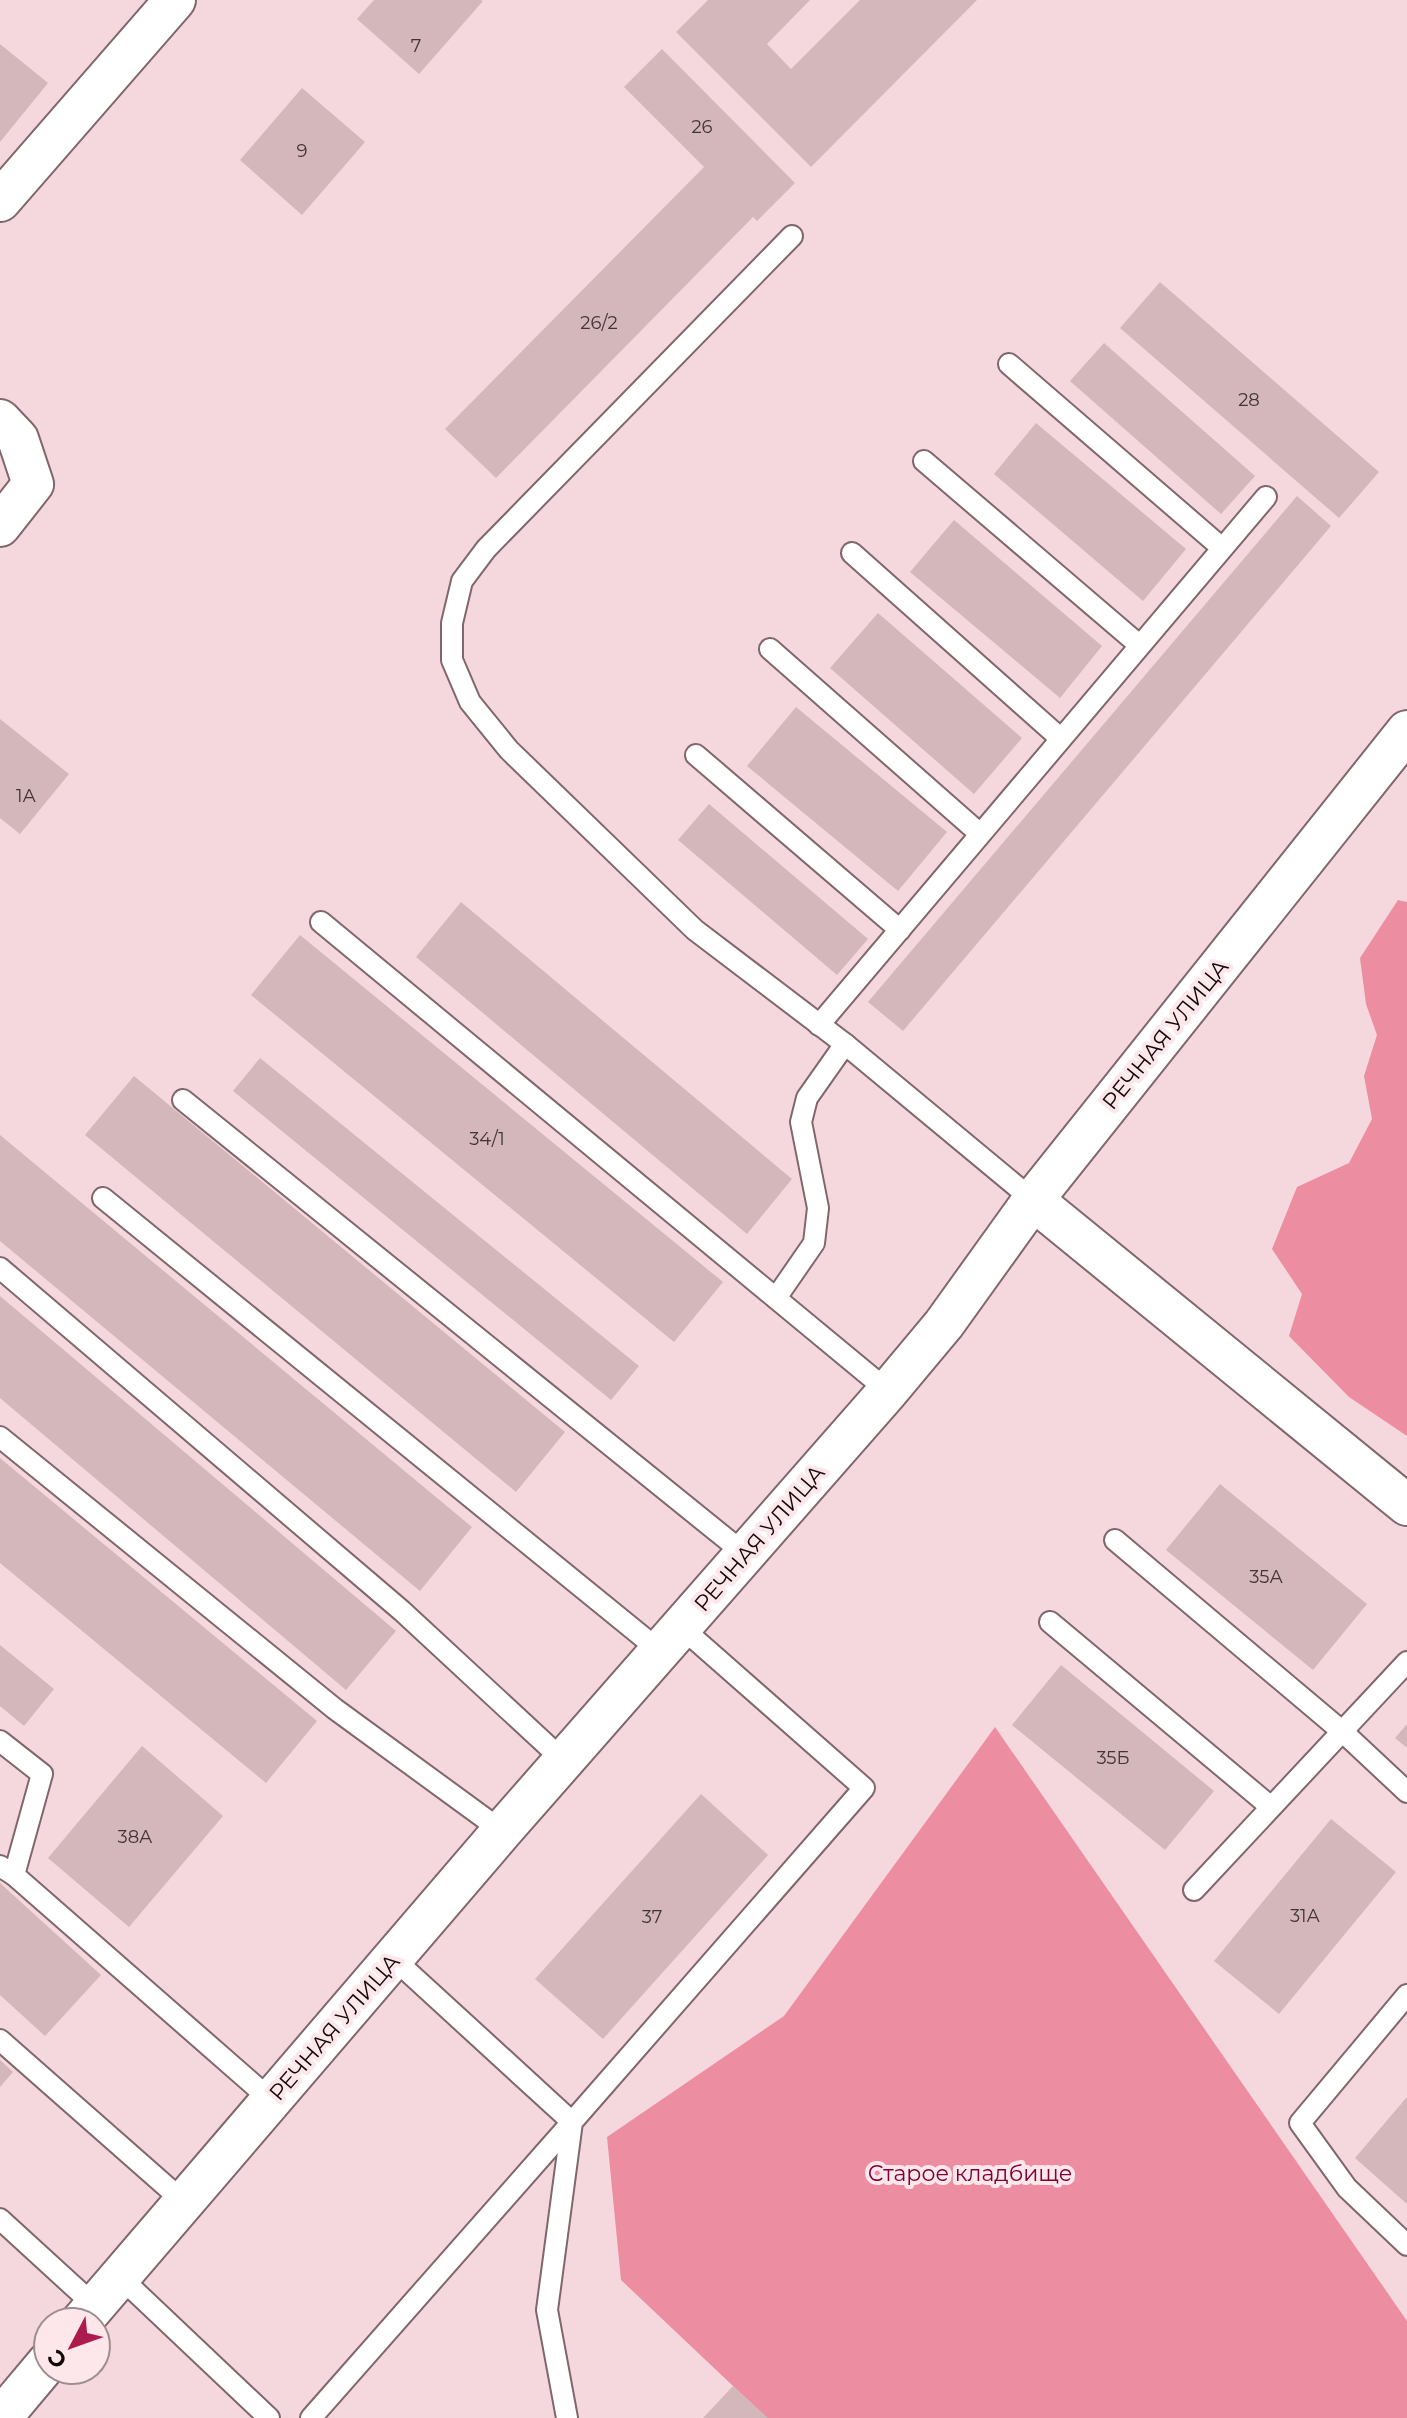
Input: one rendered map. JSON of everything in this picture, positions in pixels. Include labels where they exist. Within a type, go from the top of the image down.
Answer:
[{"type":"street","points":[[0,201],[175,0]]},
{"type":"street","points":[[0,420],[18,439],[33,484],[0,526]]},
{"type":"street","name":"РЕЧНАЯ УЛИЦА","points":[[98,2302],[502,1831],[944,1324],[1033,1200],[1407,731]]},
{"type":"street","points":[[1033,1200],[1407,1505]]},
{"type":"street","points":[[1,2418],[32,2381]]},
{"type":"lane","points":[[792,236],[486,549],[462,581],[452,623],[452,660],[470,702],[509,750],[695,930],[845,1044],[1033,1200]]},
{"type":"lane","points":[[1009,364],[1222,548]]},
{"type":"lane","points":[[924,461],[1138,644]]},
{"type":"lane","points":[[819,1025],[1138,644],[1266,497]]},
{"type":"lane","points":[[852,553],[1060,738]]},
{"type":"lane","points":[[770,649],[979,833]]},
{"type":"lane","points":[[696,755],[900,930]]},
{"type":"lane","points":[[321,922],[888,1391]]},
{"type":"lane","points":[[776,1298],[814,1243],[818,1208],[801,1122],[807,1098],[845,1044]]},
{"type":"lane","points":[[183,1100],[745,1554]]},
{"type":"lane","points":[[103,1198],[864,1788],[311,2418]]},
{"type":"lane","points":[[0,1268],[402,1611],[564,1761]]},
{"type":"lane","points":[[0,1437],[335,1709],[502,1831]]},
{"type":"lane","points":[[1115,1540],[1344,1733],[1407,1792]]},
{"type":"lane","points":[[1050,1622],[1271,1807]]},
{"type":"lane","points":[[1194,1890],[1344,1733],[1407,1662]]},
{"type":"lane","points":[[0,1741],[42,1774],[7,1870],[271,2100]]},
{"type":"lane","points":[[393,1958],[572,2122]]},
{"type":"lane","points":[[1407,1995],[1300,2123],[1347,2188],[1407,2245]]},
{"type":"lane","points":[[0,2040],[184,2202]]},
{"type":"lane","points":[[567,2418],[547,2310],[572,2122]]},
{"type":"lane","points":[[0,2219],[98,2302],[269,2418]]},
{"type":"green space","points":[[1398,900],[1407,902],[1407,1436],[1349,1397],[1289,1336],[1302,1294],[1272,1249],[1297,1187],[1349,1163],[1372,1119],[1364,1076],[1377,1035],[1366,1004],[1360,958]]},
{"type":"green space","name":"Старое кладбище","points":[[995,1727],[1407,2321],[1407,2418],[767,2418],[621,2280],[607,2137],[784,2016]]},
{"type":"building","points":[[374,0],[483,1],[419,74],[357,19]]},
{"type":"building","points":[[708,0],[810,0],[767,44],[791,69],[860,0],[977,0],[811,167],[676,32]]},
{"type":"building","points":[[0,44],[48,83],[0,142]]},
{"type":"building","points":[[662,49],[795,183],[757,221],[753,217],[496,478],[445,429],[704,167],[624,87]]},
{"type":"building","points":[[302,88],[365,142],[302,215],[240,160]]},
{"type":"building","points":[[1160,282],[1379,472],[1339,518],[1120,328]]},
{"type":"building","points":[[1104,343],[1255,476],[1221,514],[1070,381]]},
{"type":"building","points":[[1036,423],[1186,549],[1143,601],[994,474]]},
{"type":"building","points":[[1297,496],[1331,526],[903,1031],[868,1002]]},
{"type":"building","points":[[954,520],[1102,646],[1060,698],[910,572]]},
{"type":"building","points":[[878,613],[1022,738],[974,794],[830,668]]},
{"type":"building","points":[[796,707],[947,832],[898,891],[747,766]]},
{"type":"building","points":[[0,719],[69,774],[20,834],[0,818]]},
{"type":"building","points":[[709,804],[868,939],[837,975],[678,840]]},
{"type":"building","points":[[461,902],[792,1179],[747,1234],[416,957]]},
{"type":"building","points":[[300,935],[723,1282],[674,1342],[251,995]]},
{"type":"building","points":[[260,1058],[639,1366],[611,1400],[233,1091]]},
{"type":"building","points":[[134,1076],[565,1432],[516,1492],[85,1135]]},
{"type":"building","points":[[0,1135],[472,1527],[420,1591],[0,1241]]},
{"type":"building","points":[[0,1296],[396,1631],[346,1690],[0,1398]]},
{"type":"building","points":[[0,1458],[317,1721],[266,1783],[0,1563]]},
{"type":"building","points":[[1220,1484],[1367,1604],[1313,1670],[1166,1550]]},
{"type":"building","points":[[0,1645],[54,1689],[24,1726],[0,1706]]},
{"type":"building","points":[[1061,1665],[1214,1791],[1165,1850],[1012,1725]]},
{"type":"building","points":[[1407,1724],[1407,1748],[1395,1738]]},
{"type":"building","points":[[142,1746],[223,1816],[129,1927],[48,1858]]},
{"type":"building","points":[[701,1794],[768,1855],[603,2039],[535,1979]]},
{"type":"building","points":[[1331,1819],[1396,1872],[1279,2014],[1214,1961]]},
{"type":"building","points":[[0,1883],[101,1975],[45,2036],[0,1995]]},
{"type":"building","points":[[0,2060],[13,2072],[0,2087]]},
{"type":"building","points":[[1407,2097],[1407,2204],[1355,2158]]},
{"type":"building","points":[[733,2386],[768,2418],[703,2418]]}]
